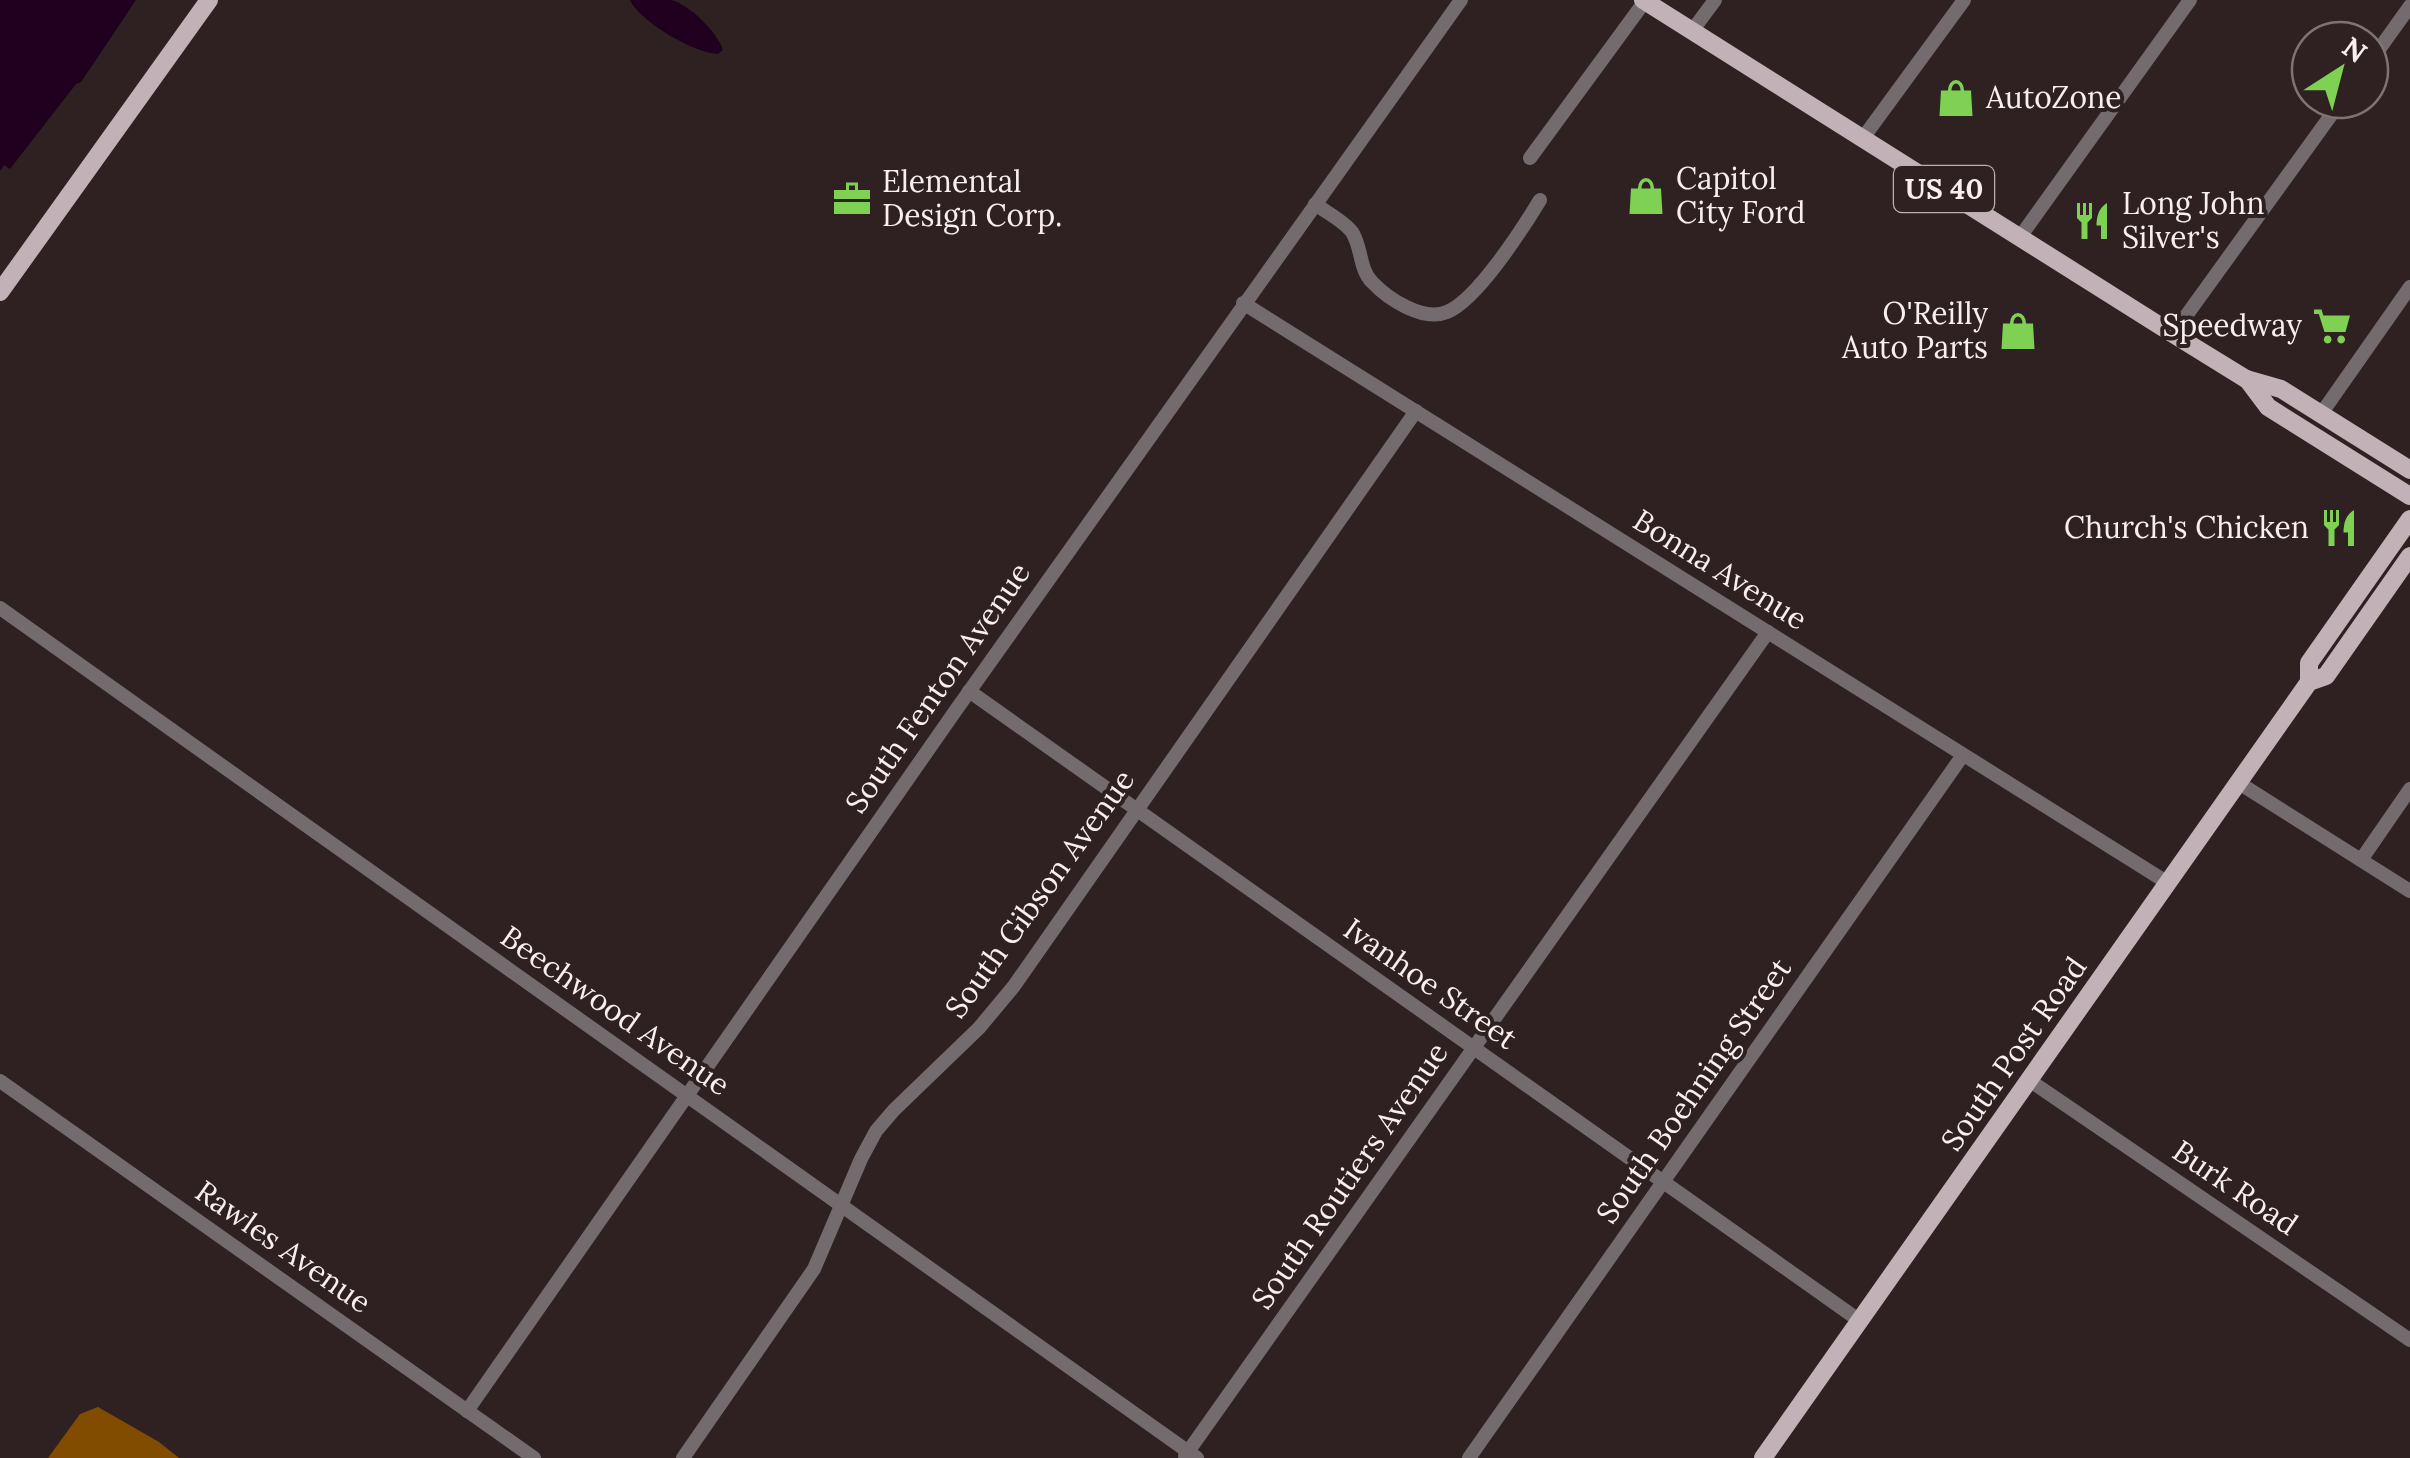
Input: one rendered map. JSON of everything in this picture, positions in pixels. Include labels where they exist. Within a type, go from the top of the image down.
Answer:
[{"type":"main road","points":[[0,292],[209,0]]},
{"type":"main road","name":"US 40","points":[[1644,1],[2173,334],[2246,378],[2280,389],[2410,470]]},
{"type":"main road","name":"US 40","points":[[2246,378],[2268,407],[2410,496]]},
{"type":"main road","name":"South Post Road","points":[[2310,682],[2309,663],[2410,520]]},
{"type":"main road","points":[[2356,632],[2356,618],[2410,536]]},
{"type":"main road","name":"South Post Road","points":[[1763,1458],[2310,682],[2326,676],[2410,556]]},
{"type":"street","name":"South Fenton Avenue","points":[[467,1411],[1242,303],[1461,0]]},
{"type":"street","points":[[1692,31],[1715,0]]},
{"type":"street","points":[[1864,138],[1964,0]]},
{"type":"street","points":[[2020,237],[2190,0]]},
{"type":"street","points":[[1530,158],[1644,1]]},
{"type":"street","points":[[2390,34],[2410,6]]},
{"type":"street","points":[[2173,334],[2328,120]]},
{"type":"street","points":[[1315,204],[1352,232],[1372,283],[1417,312],[1436,314],[1457,306],[1484,280],[1540,200]]},
{"type":"street","points":[[2321,414],[2410,287]]},
{"type":"street","name":"Bonna Avenue","points":[[1242,303],[2168,884]]},
{"type":"street","name":"South Gibson Avenue","points":[[683,1458],[803,1288],[876,1131],[1003,1001],[1416,411]]},
{"type":"street","name":"Beechwood Avenue","points":[[0,608],[1190,1456]]},
{"type":"street","name":"South Routiers Avenue","points":[[1190,1456],[1768,632]]},
{"type":"street","name":"Ivanhoe Street","points":[[969,691],[1860,1321]]},
{"type":"street","name":"South Boehning Street","points":[[1469,1458],[1963,756]]},
{"type":"street","points":[[2239,783],[2410,892]]},
{"type":"street","points":[[2361,860],[2410,789]]},
{"type":"street","name":"Burk Road","points":[[2029,1080],[2410,1340]]},
{"type":"street","name":"Rawles Avenue","points":[[0,1081],[534,1458]]},
{"type":"shaded area","points":[[0,0],[136,0],[81,82],[10,169],[4,165],[0,171]]},
{"type":"shaded area","points":[[630,0],[678,3],[709,28],[723,50],[718,54],[682,42],[645,18]]},
{"type":"shaded area","points":[[98,1407],[179,1458],[48,1458],[80,1414]]},
{"type":"place","name":"AutoZone","points":[[1956,98]]},
{"type":"place","name":"Capitol City Ford","points":[[1646,196]]},
{"type":"place","name":"Elemental Design Corp.","points":[[852,199]]},
{"type":"place","name":"Long John Silver's","points":[[2092,221]]},
{"type":"place","name":"Speedway","points":[[2332,326]]},
{"type":"place","name":"O'Reilly Auto Parts","points":[[2018,331]]},
{"type":"place","name":"Church's Chicken","points":[[2339,528]]}]
